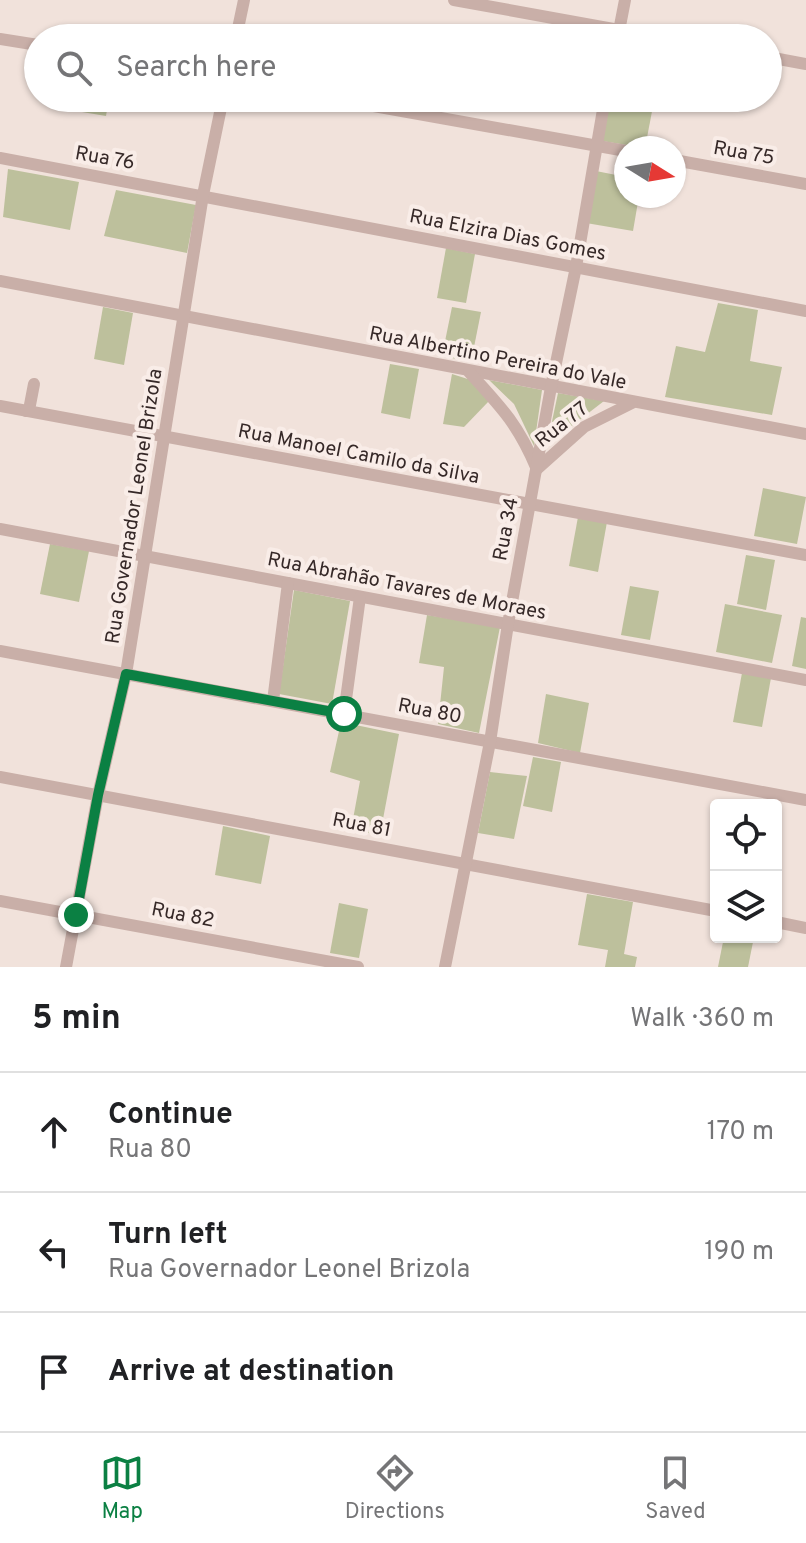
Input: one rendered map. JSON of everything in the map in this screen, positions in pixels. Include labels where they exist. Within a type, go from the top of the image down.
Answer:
[{"type":"street","points":[[239,24],[244,0]]},
{"type":"street","points":[[454,0],[488,3],[576,24]]},
{"type":"street","points":[[620,24],[625,0]]},
{"type":"street","points":[[0,39],[24,43]]},
{"type":"street","points":[[782,60],[806,64]]},
{"type":"street","name":"Rua Governador Leonel Brizola","points":[[66,967],[98,795],[126,674],[203,195],[220,112]]},
{"type":"street","points":[[408,112],[614,149]]},
{"type":"street","name":"Rua 34","points":[[445,967],[490,742],[508,624],[576,267],[602,112]]},
{"type":"street","name":"Rua 76","points":[[0,158],[203,195]]},
{"type":"street","name":"Rua 75","points":[[686,162],[806,184]]},
{"type":"street","name":"Rua Elzira Dias Gomes","points":[[203,195],[806,311]]},
{"type":"street","points":[[0,281],[184,316]]},
{"type":"street","name":"Rua Albertino Pereira do Vale","points":[[184,316],[806,434]]},
{"type":"street","name":"Rua 77","points":[[469,372],[522,434],[537,469],[584,427],[633,402]]},
{"type":"street","points":[[26,411],[29,410],[34,384]]},
{"type":"street","name":"Rua Manoel Camilo da Silva","points":[[0,406],[806,555]]},
{"type":"street","name":"Rua Abrahão Tavares de Moraes","points":[[0,529],[806,680]]},
{"type":"street","points":[[273,701],[288,583]]},
{"type":"street","points":[[344,714],[360,597]]},
{"type":"street","name":"Rua 80","points":[[0,651],[806,800]]},
{"type":"street","name":"Rua 81","points":[[0,777],[710,910]]},
{"type":"street","name":"Rua 82","points":[[0,901],[358,967]]},
{"type":"street","points":[[782,923],[806,928]]},
{"type":"green space","points":[[82,112],[107,112],[106,116]]},
{"type":"green space","points":[[608,112],[652,112],[647,136],[614,136],[614,143],[602,141]]},
{"type":"green space","points":[[8,169],[79,182],[70,230],[3,217]]},
{"type":"green space","points":[[596,171],[614,175],[614,208],[637,208],[633,231],[586,223]]},
{"type":"green space","points":[[116,190],[196,205],[187,253],[104,236]]},
{"type":"green space","points":[[446,248],[475,254],[466,303],[437,298]]},
{"type":"green space","points":[[718,303],[758,310],[750,361],[782,367],[772,415],[665,397],[676,346],[705,352]]},
{"type":"green space","points":[[103,307],[133,313],[124,365],[94,359]]},
{"type":"green space","points":[[452,307],[481,312],[471,362],[442,356]]},
{"type":"green space","points":[[390,364],[419,369],[410,419],[381,413]]},
{"type":"green space","points":[[452,374],[474,381],[489,401],[464,427],[443,424]]},
{"type":"green space","points":[[489,380],[542,390],[534,446],[514,404]]},
{"type":"green space","points":[[558,393],[604,401],[547,445]]},
{"type":"green space","points":[[763,488],[806,497],[797,544],[754,536]]},
{"type":"green space","points":[[578,517],[607,522],[598,572],[569,566]]},
{"type":"green space","points":[[50,544],[89,551],[79,602],[40,594]]},
{"type":"green space","points":[[746,555],[775,560],[766,610],[737,604]]},
{"type":"green space","points":[[630,586],[659,591],[650,640],[621,635]]},
{"type":"green space","points":[[294,590],[350,601],[332,704],[279,694]]},
{"type":"green space","points":[[725,604],[782,615],[772,663],[716,652]]},
{"type":"green space","points":[[427,615],[500,627],[479,733],[438,724],[444,667],[419,663]]},
{"type":"green space","points":[[801,617],[806,618],[806,669],[792,666]]},
{"type":"green space","points":[[742,673],[771,678],[762,727],[733,722]]},
{"type":"green space","points":[[546,694],[589,703],[580,753],[538,743]]},
{"type":"green space","points":[[341,722],[399,734],[380,835],[351,830],[360,781],[330,772]]},
{"type":"green space","points":[[533,757],[561,762],[552,812],[523,806]]},
{"type":"green space","points":[[490,772],[527,776],[514,839],[478,833]]},
{"type":"green space","points":[[223,826],[270,836],[261,884],[215,875]]},
{"type":"green space","points":[[587,894],[633,902],[624,954],[637,957],[635,967],[605,967],[608,950],[578,945]]},
{"type":"green space","points":[[339,903],[368,909],[359,958],[330,953]]},
{"type":"green space","points":[[723,943],[753,943],[748,967],[718,967]]},
{"type":"route","points":[[76,915],[98,795],[126,674],[344,714]]}]
